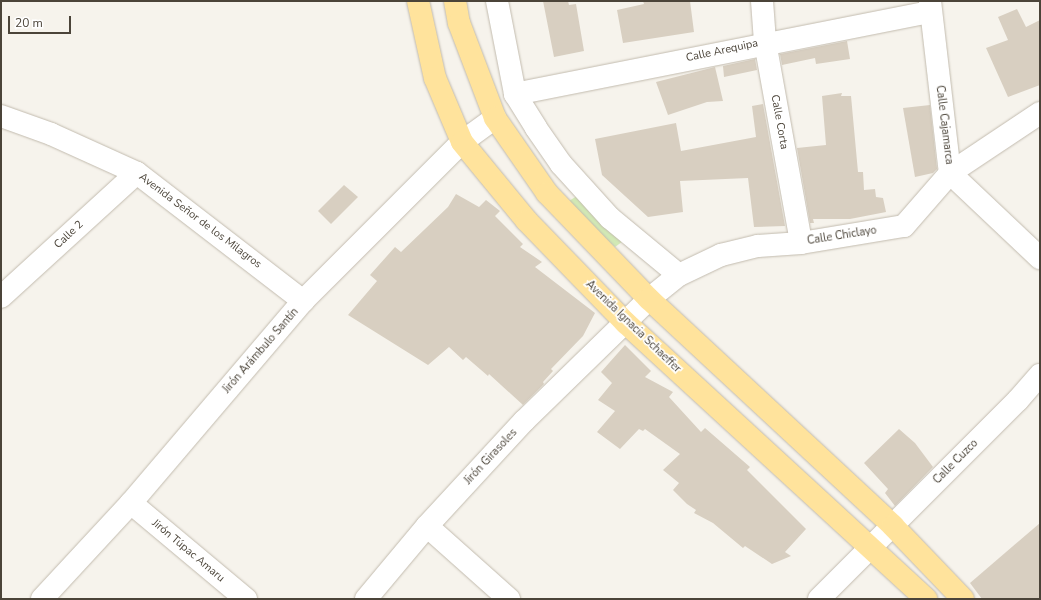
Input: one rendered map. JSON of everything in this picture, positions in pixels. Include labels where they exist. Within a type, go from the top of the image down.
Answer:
[{"type":"main road","name":"Avenida Ignacia Schaeffer","points":[[418,1],[435,78],[462,142],[527,222],[626,323],[926,599]]},
{"type":"main road","points":[[455,1],[459,23],[498,123],[547,193],[649,299],[893,526],[963,599]]},
{"type":"street","points":[[497,1],[515,94],[527,114],[561,164],[610,218],[679,275]]},
{"type":"street","name":"Calle Corta","points":[[762,1],[765,42],[801,243]]},
{"type":"street","name":"Calle Arequipa","points":[[515,94],[930,6]]},
{"type":"street","name":"Calle Cajamarca","points":[[930,6],[950,173],[1040,258]]},
{"type":"street","name":"Calle Chiclayo","points":[[626,323],[649,299],[679,275],[721,254],[758,246],[801,243],[904,226],[950,173],[1040,113]]},
{"type":"street","name":"Jirón Arámbulo Santín","points":[[42,599],[130,503],[304,301],[462,142],[498,123],[527,114]]},
{"type":"street","name":"Avenida Señor de los Milagros","points":[[1,116],[51,134],[137,173],[304,301]]},
{"type":"street","name":"Calle 2","points":[[1,297],[137,173]]},
{"type":"street","name":"Jirón Girasoles","points":[[366,599],[427,526],[524,422],[626,323]]},
{"type":"street","name":"Calle Cuzco","points":[[819,599],[869,547],[893,526],[1040,375]]},
{"type":"street","name":"Jirón Túpac Amaru","points":[[130,503],[246,599]]},
{"type":"street","points":[[427,526],[509,599]]},
{"type":"green space","points":[[580,194],[626,239],[615,247],[586,221],[569,201]]},
{"type":"building","points":[[543,1],[568,1],[569,5],[576,4],[584,51],[554,57]]},
{"type":"building","points":[[643,1],[690,1],[694,32],[623,43],[617,10],[644,4]]},
{"type":"building","points":[[1017,9],[1026,27],[1040,20],[1040,85],[1008,97],[986,48],[1008,40],[998,17]]},
{"type":"building","points":[[847,41],[850,59],[816,64],[815,58],[782,65],[780,54]]},
{"type":"building","points":[[755,59],[757,70],[724,77],[723,66]]},
{"type":"building","points":[[715,67],[723,101],[707,102],[668,115],[656,82]]},
{"type":"building","points":[[842,93],[841,96],[851,96],[858,172],[863,172],[864,190],[875,189],[876,197],[883,198],[886,212],[850,219],[813,219],[814,223],[810,223],[797,148],[826,145],[822,96]]},
{"type":"building","points":[[763,104],[785,226],[754,227],[748,178],[680,181],[683,212],[648,217],[602,175],[595,139],[676,123],[681,151],[756,137],[752,106]]},
{"type":"building","points":[[930,105],[937,169],[933,173],[915,177],[903,108]]},
{"type":"building","points":[[344,185],[358,197],[331,224],[318,211]]},
{"type":"building","points":[[456,194],[479,207],[486,200],[500,211],[495,216],[523,244],[520,247],[542,262],[535,267],[595,313],[583,336],[551,369],[553,371],[543,382],[544,384],[523,405],[489,374],[488,376],[466,357],[463,360],[449,347],[428,365],[348,315],[377,281],[370,275],[395,247],[401,252],[448,207]]},
{"type":"building","points":[[625,345],[651,371],[645,377],[673,392],[669,397],[701,432],[705,428],[750,467],[747,470],[806,529],[785,552],[791,556],[772,564],[745,546],[743,548],[713,523],[694,513],[696,510],[687,504],[673,490],[679,483],[663,470],[680,454],[645,429],[643,431],[639,429],[620,449],[597,432],[615,411],[598,400],[612,383],[601,372]]},
{"type":"building","points":[[899,429],[915,443],[933,467],[895,506],[885,493],[888,489],[864,463]]},
{"type":"building","points":[[1040,523],[1040,599],[982,599],[970,583]]}]
